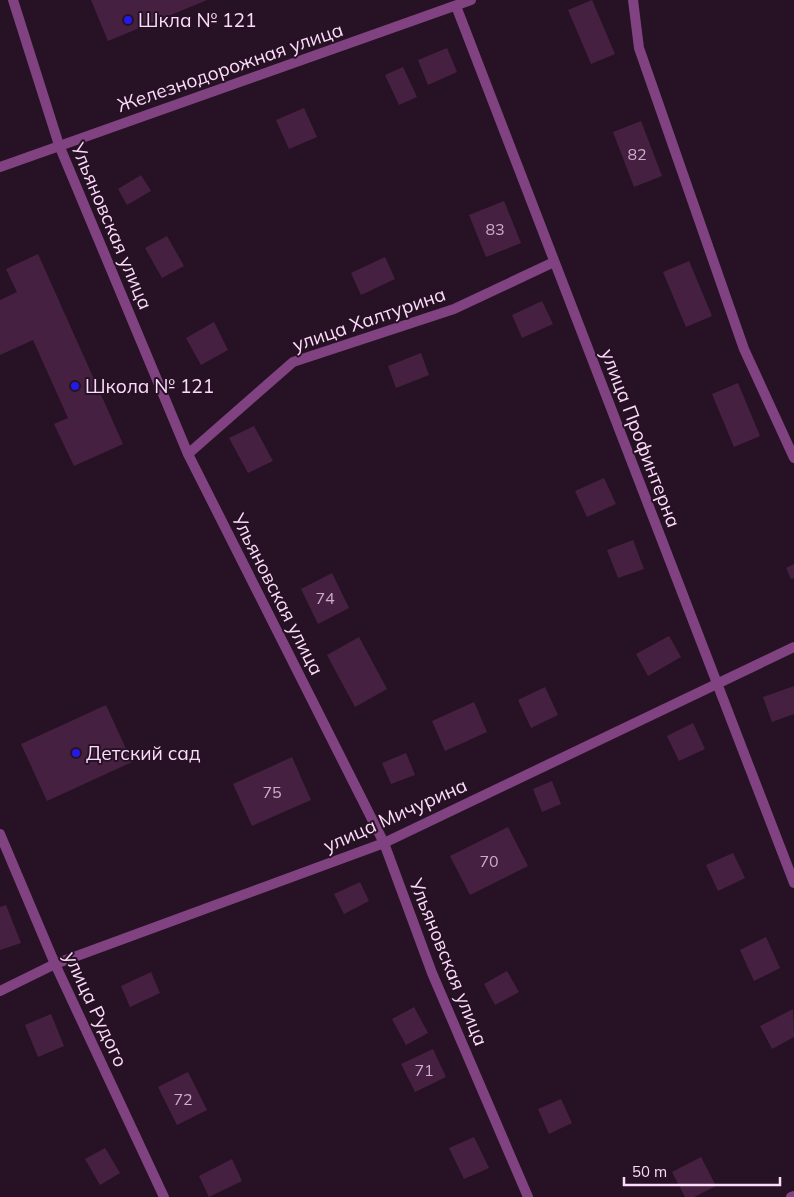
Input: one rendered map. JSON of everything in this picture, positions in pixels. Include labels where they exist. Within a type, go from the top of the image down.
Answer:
[{"type":"street","name":"Ульяновская улица","points":[[13,0],[59,146],[188,454],[384,843],[432,973],[528,1197]]},
{"type":"street","name":"Железнодорожная улица","points":[[0,167],[471,0]]},
{"type":"street","points":[[633,0],[639,48],[741,339],[794,458]]},
{"type":"street","name":"улица Профинтерна","points":[[456,6],[794,883]]},
{"type":"street","name":"улица Халтурина","points":[[188,454],[293,362],[454,309],[554,262]]},
{"type":"street","name":"улица Мичурина","points":[[0,991],[55,964],[384,843],[794,647]]},
{"type":"street","name":"улица Рудого","points":[[0,834],[55,964],[164,1197]]},
{"type":"street","points":[[790,1197],[794,1196]]},
{"type":"building","name":"Шкла № 121","points":[[91,0],[207,0],[108,41]]},
{"type":"building","points":[[592,0],[615,54],[591,64],[568,10]]},
{"type":"building","points":[[447,48],[457,72],[428,85],[418,60]]},
{"type":"building","points":[[403,67],[417,97],[399,105],[385,75]]},
{"type":"building","points":[[304,108],[317,137],[289,149],[276,120]]},
{"type":"building","points":[[641,121],[662,176],[634,187],[613,132]]},
{"type":"building","points":[[141,175],[151,191],[127,205],[118,189]]},
{"type":"building","points":[[504,201],[521,243],[486,257],[469,215]]},
{"type":"building","points":[[167,236],[184,266],[162,278],[145,248]]},
{"type":"building","name":"Школа № 121","points":[[38,254],[123,444],[74,466],[54,424],[68,418],[33,340],[0,355],[0,300],[17,292],[6,269]]},
{"type":"building","points":[[385,257],[395,279],[361,295],[351,273]]},
{"type":"building","points":[[689,261],[712,316],[686,327],[663,272]]},
{"type":"building","points":[[542,301],[553,324],[522,338],[512,315]]},
{"type":"building","points":[[214,322],[228,350],[201,365],[186,338]]},
{"type":"building","points":[[421,353],[429,375],[396,388],[388,366]]},
{"type":"building","points":[[738,383],[760,436],[734,447],[712,394]]},
{"type":"building","points":[[254,426],[273,461],[248,473],[229,438]]},
{"type":"building","points":[[604,478],[616,504],[587,517],[575,491]]},
{"type":"building","points":[[633,540],[644,569],[618,578],[607,550]]},
{"type":"building","points":[[794,564],[794,578],[791,579],[786,568]]},
{"type":"building","points":[[332,573],[349,608],[318,624],[301,589]]},
{"type":"building","points":[[669,636],[681,657],[648,676],[636,654]]},
{"type":"building","points":[[359,637],[387,689],[355,707],[327,655]]},
{"type":"building","points":[[794,686],[794,714],[772,722],[763,697]]},
{"type":"building","points":[[545,687],[558,715],[531,728],[518,700]]},
{"type":"building","points":[[474,702],[487,732],[445,751],[432,721]]},
{"type":"building","name":"Детский сад","points":[[106,705],[132,762],[47,801],[21,744]]},
{"type":"building","points":[[693,723],[705,749],[679,761],[667,736]]},
{"type":"building","points":[[406,753],[415,775],[391,784],[382,763]]},
{"type":"building","points":[[292,757],[311,800],[252,826],[233,784]]},
{"type":"building","points":[[552,781],[561,804],[542,812],[533,789]]},
{"type":"building","points":[[508,827],[528,866],[470,895],[450,856]]},
{"type":"building","points":[[733,853],[745,878],[718,891],[706,865]]},
{"type":"building","points":[[360,882],[369,901],[344,914],[334,894]]},
{"type":"building","points":[[6,905],[21,943],[0,950],[0,907]]},
{"type":"building","points":[[766,937],[780,968],[754,981],[740,950]]},
{"type":"building","points":[[507,971],[519,992],[495,1005],[484,984]]},
{"type":"building","points":[[151,972],[160,993],[130,1007],[121,986]]},
{"type":"building","points":[[414,1007],[428,1033],[406,1045],[392,1019]]},
{"type":"building","points":[[793,1009],[794,1037],[772,1049],[760,1026]]},
{"type":"building","points":[[51,1014],[64,1046],[38,1057],[25,1025]]},
{"type":"building","points":[[433,1049],[446,1077],[415,1092],[401,1064]]},
{"type":"building","points":[[188,1072],[207,1110],[177,1125],[158,1087]]},
{"type":"building","points":[[561,1099],[572,1123],[549,1134],[538,1109]]},
{"type":"building","points":[[474,1137],[489,1168],[464,1179],[449,1148]]},
{"type":"building","points":[[105,1148],[120,1173],[100,1185],[85,1159]]},
{"type":"building","points":[[701,1157],[716,1186],[694,1197],[685,1197],[672,1172]]},
{"type":"building","points":[[232,1159],[242,1181],[209,1197],[199,1176]]},
{"type":"place","name":"Шкла № 121","points":[[128,20]]},
{"type":"place","name":"Школа № 121","points":[[75,386]]},
{"type":"place","name":"Детский сад","points":[[76,753]]}]
